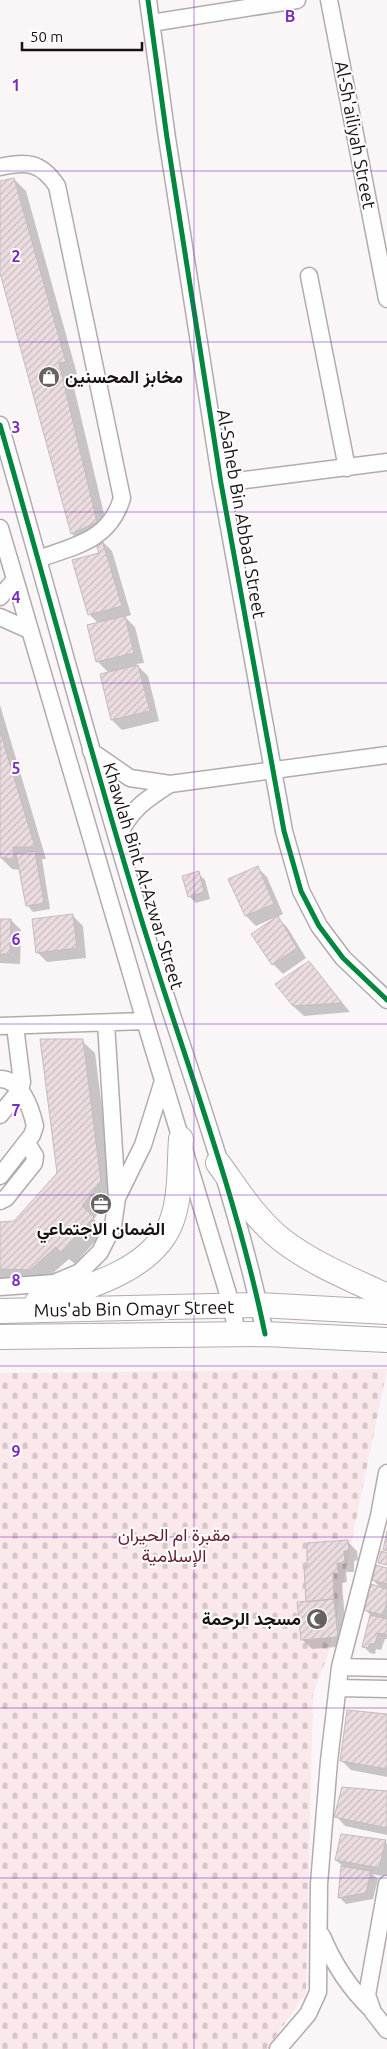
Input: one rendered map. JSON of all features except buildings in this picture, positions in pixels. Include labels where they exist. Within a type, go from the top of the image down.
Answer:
[{"type":"highway","points":[[1,1312],[91,1287],[139,1261],[158,1244],[171,1223],[178,1198],[181,1139]]},
{"type":"highway","points":[[218,1163],[252,1209],[281,1240],[321,1265],[387,1296]]},
{"type":"highway","name":"Mus'ab Bin Omayr Street","points":[[1,1312],[259,1305],[387,1312]]},
{"type":"highway","name":"Mus'ab Bin Omayr Street","points":[[0,1337],[265,1334],[387,1340]]},
{"type":"street","name":"Al-Saheb Bin Abbad Street","points":[[148,0],[166,138],[221,483],[284,831],[301,891],[319,926],[343,958],[387,1000]]},
{"type":"street","points":[[151,23],[297,0]]},
{"type":"street","name":"Al-Sh'ailiyah Street","points":[[329,0],[387,299]]},
{"type":"street","points":[[0,167],[21,162],[40,168],[49,174],[57,186],[122,498],[118,510],[108,526],[89,541],[38,559]]},
{"type":"street","points":[[309,276],[347,468]]},
{"type":"street","name":"Khawlah Bint Al-Azwar Street","points":[[0,425],[91,751],[218,1163],[259,1305],[265,1334]]},
{"type":"street","points":[[221,483],[387,462]]},
{"type":"street","points":[[0,528],[14,581],[145,1021],[232,1307],[237,1335]]},
{"type":"street","points":[[0,597],[14,581]]},
{"type":"street","points":[[0,617],[29,630]]},
{"type":"street","points":[[91,751],[115,770],[130,778],[170,784],[387,755]]},
{"type":"street","points":[[117,838],[126,820],[138,805],[170,784]]},
{"type":"street","points":[[0,1115],[20,1090],[22,1075],[8,1026],[145,1021]]},
{"type":"street","points":[[0,1287],[54,1284],[80,1272],[100,1252],[113,1226],[117,1198],[106,1023]]},
{"type":"street","points":[[0,1079],[13,1082],[20,1090],[36,1126],[35,1131],[0,1176]]},
{"type":"street","points":[[117,1198],[136,1161],[163,1081]]},
{"type":"street","points":[[0,1201],[6,1198],[34,1163],[34,1156],[27,1142]]},
{"type":"street","points":[[278,2049],[308,2014],[318,1992],[319,1884],[328,1761],[340,1667],[379,1516],[387,1473]]},
{"type":"street","points":[[340,1667],[387,1668]]},
{"type":"street","points":[[338,1688],[387,1689]]},
{"type":"street","points":[[387,1884],[367,1989],[368,2001],[387,2030]]},
{"type":"street","points":[[319,1929],[342,1976],[355,1994],[374,2012]]},
{"type":"green space","name":"مقبرة ام الحيران الإسلامية","points":[[387,1369],[329,1651],[313,1695],[306,1993],[267,2049],[0,2049],[0,1373]]},
{"type":"cycle path","points":[[148,0],[167,138],[221,483],[284,831],[301,891],[319,926],[343,958],[387,1000]]},
{"type":"cycle path","points":[[0,425],[122,854],[156,967],[224,1175],[253,1281],[265,1334]]},
{"type":"place","name":"مخابز المحسنين","points":[[49,377]]},
{"type":"place","name":"الضمان الاجتماعي","points":[[101,1204]]},
{"type":"place","name":"مسجد الرحمة","points":[[317,1619]]}]
